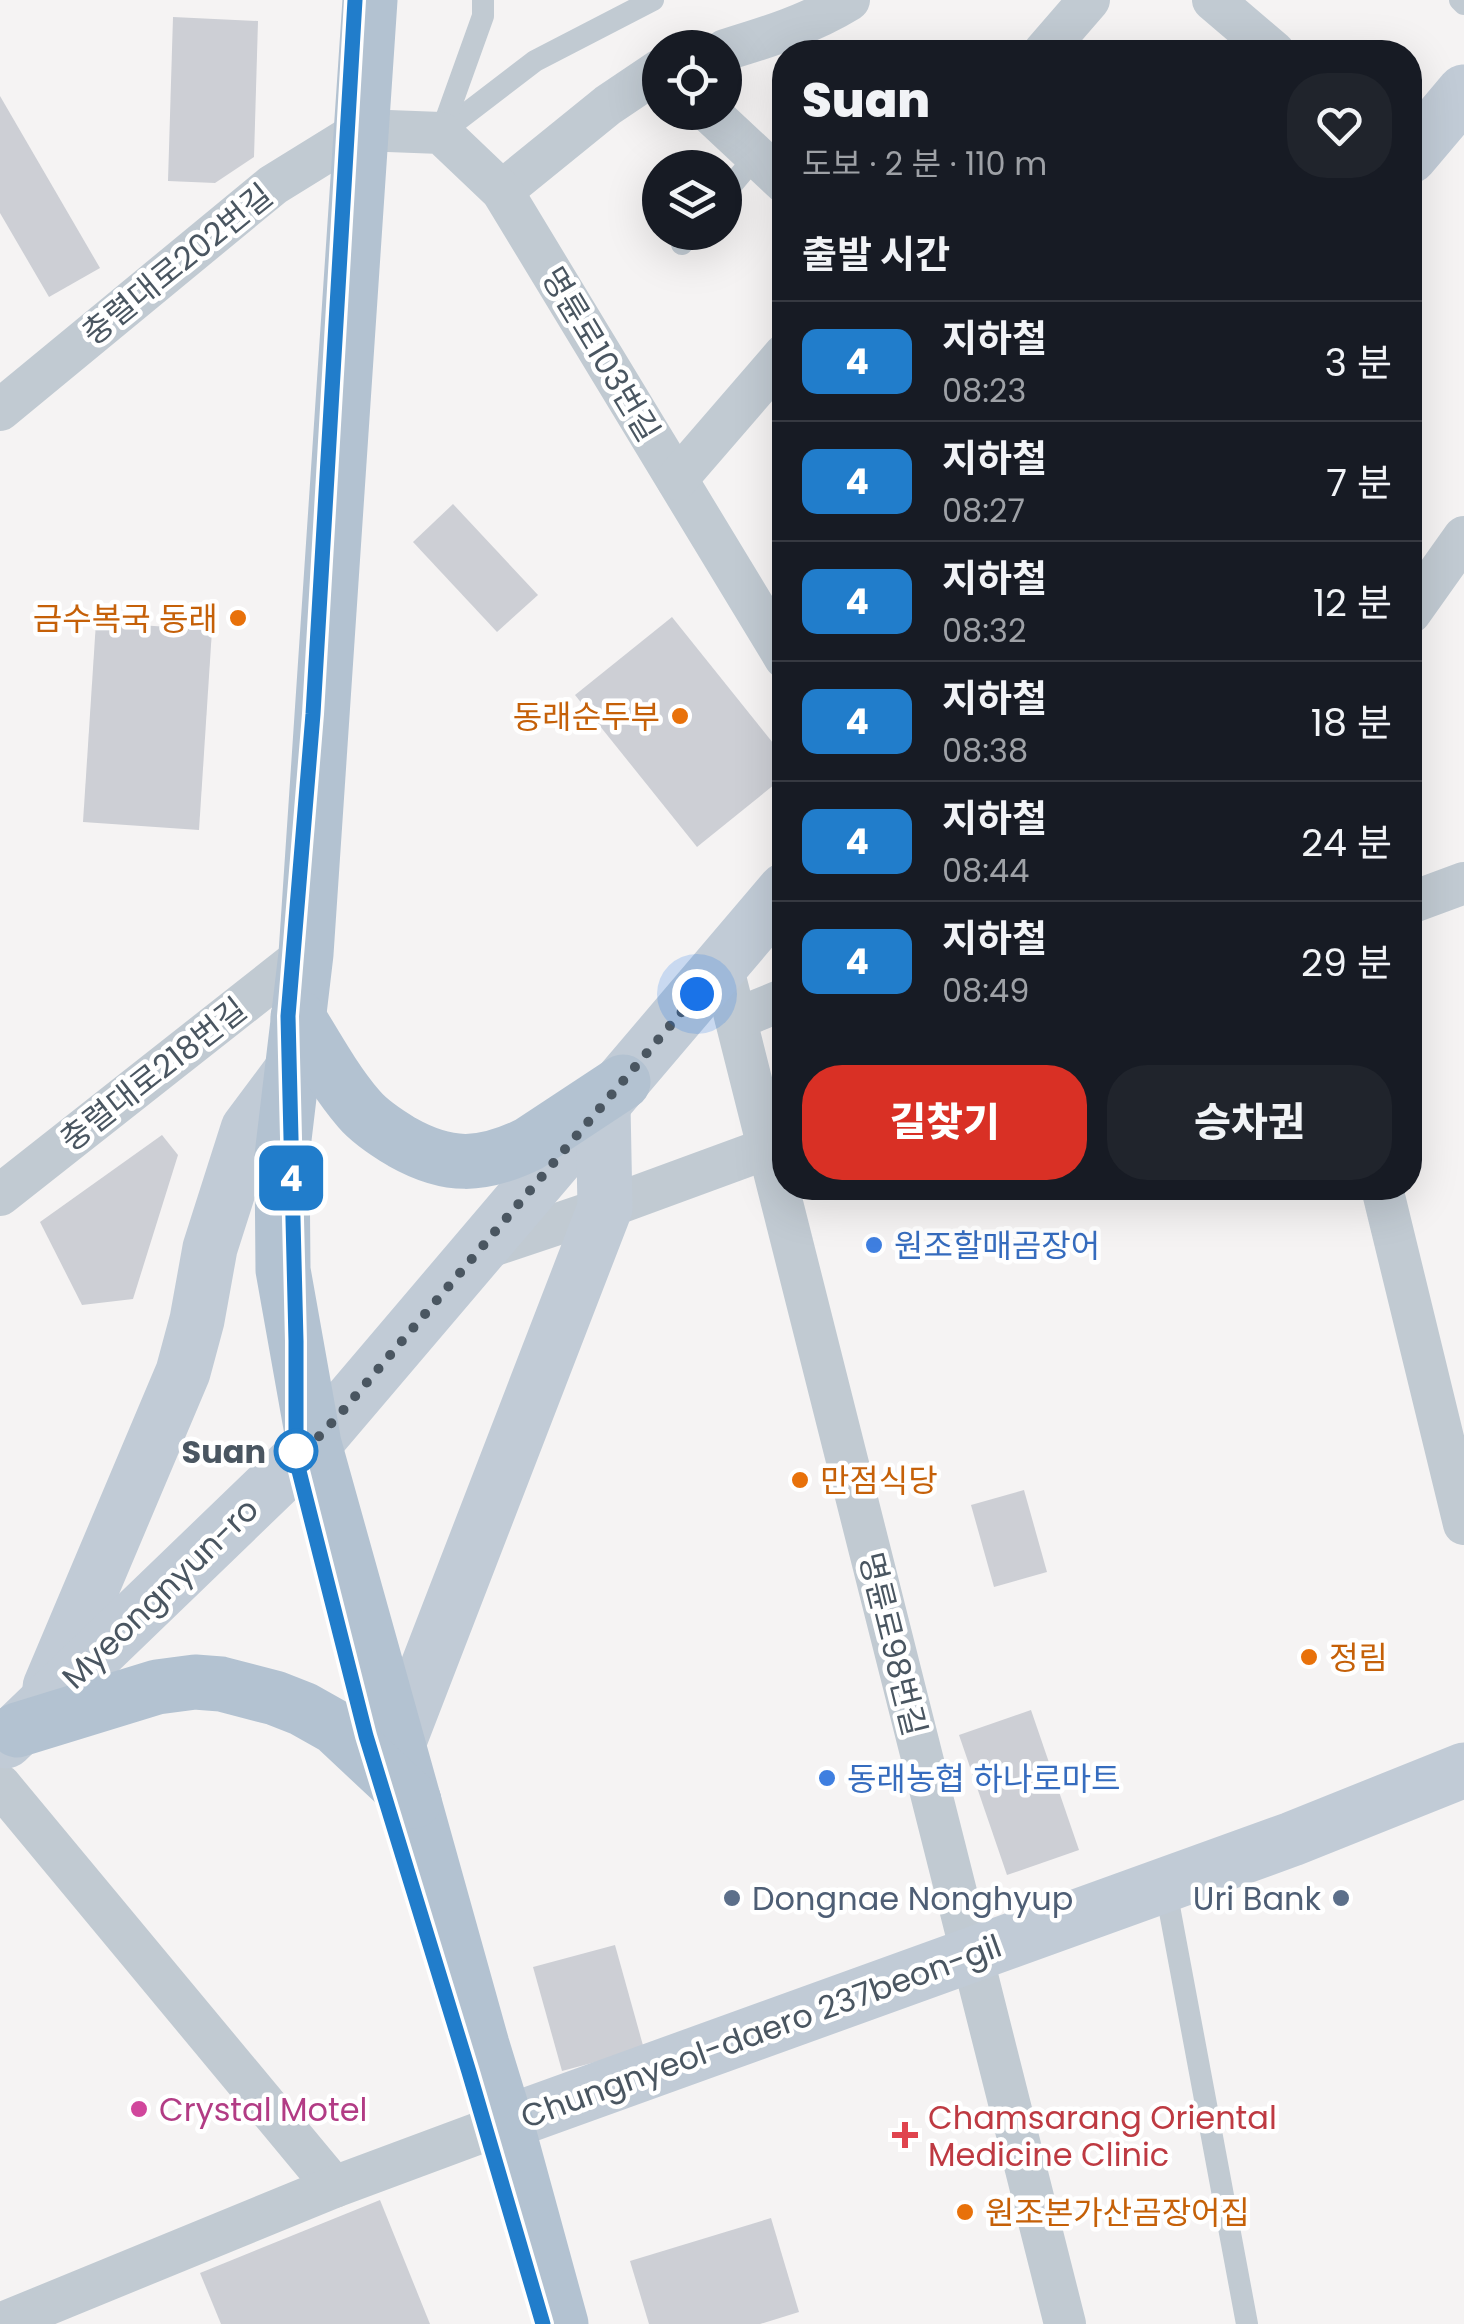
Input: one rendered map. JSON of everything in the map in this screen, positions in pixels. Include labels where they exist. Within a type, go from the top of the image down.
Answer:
[{"type":"main road","points":[[370,0],[306,954],[282,1156],[283,1270],[314,1444],[561,2324]]},
{"type":"main road","points":[[1422,142],[1464,92]]},
{"type":"main road","name":"Myeongnyun-ro","points":[[20,1727],[314,1444],[772,905]]},
{"type":"main road","points":[[298,1017],[361,1112],[390,1135],[441,1160],[465,1163],[512,1152],[613,1093]]},
{"type":"main road","points":[[20,1727],[182,1372],[197,1320],[210,1248],[248,1129],[292,1070]]},
{"type":"main road","points":[[398,1744],[605,1208],[613,1093]]},
{"type":"main road","points":[[20,1727],[158,1687],[194,1682],[221,1684],[275,1698],[335,1727],[414,1801]]},
{"type":"main road","name":"Chungnyeol-daero 237beon-gil","points":[[506,2122],[1165,1885],[1464,1770]]},
{"type":"street","points":[[742,45],[824,16],[849,0]]},
{"type":"street","points":[[1055,40],[1090,0]]},
{"type":"street","points":[[1214,0],[1260,40]]},
{"type":"street","points":[[502,191],[642,82]]},
{"type":"street","points":[[362,130],[441,132]]},
{"type":"street","name":"충렬대로202번길","points":[[0,410],[273,185],[362,130]]},
{"type":"street","points":[[728,130],[770,170]]},
{"type":"street","name":"명륜로103번길","points":[[441,132],[502,191],[772,636]]},
{"type":"street","points":[[677,479],[772,369]]},
{"type":"street","points":[[1422,596],[1464,537]]},
{"type":"street","points":[[1422,899],[1464,883]]},
{"type":"street","name":"충렬대로218번길","points":[[0,1195],[306,954]]},
{"type":"street","name":"명륜로98번길","points":[[722,965],[772,1130]]},
{"type":"street","points":[[736,1019],[772,1004]]},
{"type":"street","points":[[480,1250],[772,1147]]},
{"type":"street","name":"명륜로98번길","points":[[790,1200],[1065,2324]]},
{"type":"street","points":[[1385,1200],[1464,1524]]},
{"type":"street","points":[[0,1785],[334,2187]]},
{"type":"street","points":[[24,2318],[334,2187],[506,2122]]},
{"type":"lane","points":[[441,132],[483,16],[483,0]]},
{"type":"lane","points":[[441,132],[535,61],[653,0]]},
{"type":"lane","points":[[742,184],[770,170]]},
{"type":"lane","points":[[1165,1885],[1246,2324]]},
{"type":"building","points":[[173,17],[258,21],[254,157],[215,183],[168,181]]},
{"type":"building","points":[[0,96],[100,268],[49,297],[0,213]]},
{"type":"building","points":[[453,504],[538,595],[497,632],[413,542]]},
{"type":"building","points":[[672,617],[772,742],[772,786],[697,847],[575,695]]},
{"type":"building","points":[[96,622],[212,630],[199,830],[83,822]]},
{"type":"building","points":[[162,1135],[178,1155],[133,1299],[82,1305],[40,1222]]},
{"type":"building","points":[[1024,1490],[1047,1572],[994,1587],[971,1505]]},
{"type":"building","points":[[1031,1710],[1079,1850],[1007,1875],[959,1735]]},
{"type":"building","points":[[615,1945],[644,2049],[562,2071],[533,1967]]},
{"type":"building","points":[[380,2200],[430,2324],[221,2324],[200,2273]]},
{"type":"building","points":[[771,2218],[799,2312],[760,2324],[649,2324],[630,2261]]},
{"type":"metro line","name":"4","points":[[355,0],[313,714],[288,1016],[296,1459],[366,1736],[543,2324]]},
{"type":"place","name":"금수복국 동래","points":[[238,618]]},
{"type":"place","name":"동래순두부","points":[[680,716]]},
{"type":"place","name":"원조할매곰장어","points":[[874,1245]]},
{"type":"place","name":"Suan","points":[[296,1451]]},
{"type":"place","name":"만점식당","points":[[800,1480]]},
{"type":"place","name":"정림","points":[[1309,1657]]},
{"type":"place","name":"동래농협 하나로마트","points":[[827,1778]]},
{"type":"place","name":"Dongnae Nonghyup","points":[[732,1898]]},
{"type":"place","name":"Uri Bank","points":[[1341,1898]]},
{"type":"place","name":"Crystal Motel","points":[[139,2109]]},
{"type":"place","name":"Chamsarang Oriental Medicine Clinic","points":[[905,2135]]},
{"type":"place","name":"원조본가산곰장어집","points":[[965,2212]]},
{"type":"route","points":[[296,1451],[292,1465],[340,1414],[697,994]]}]
